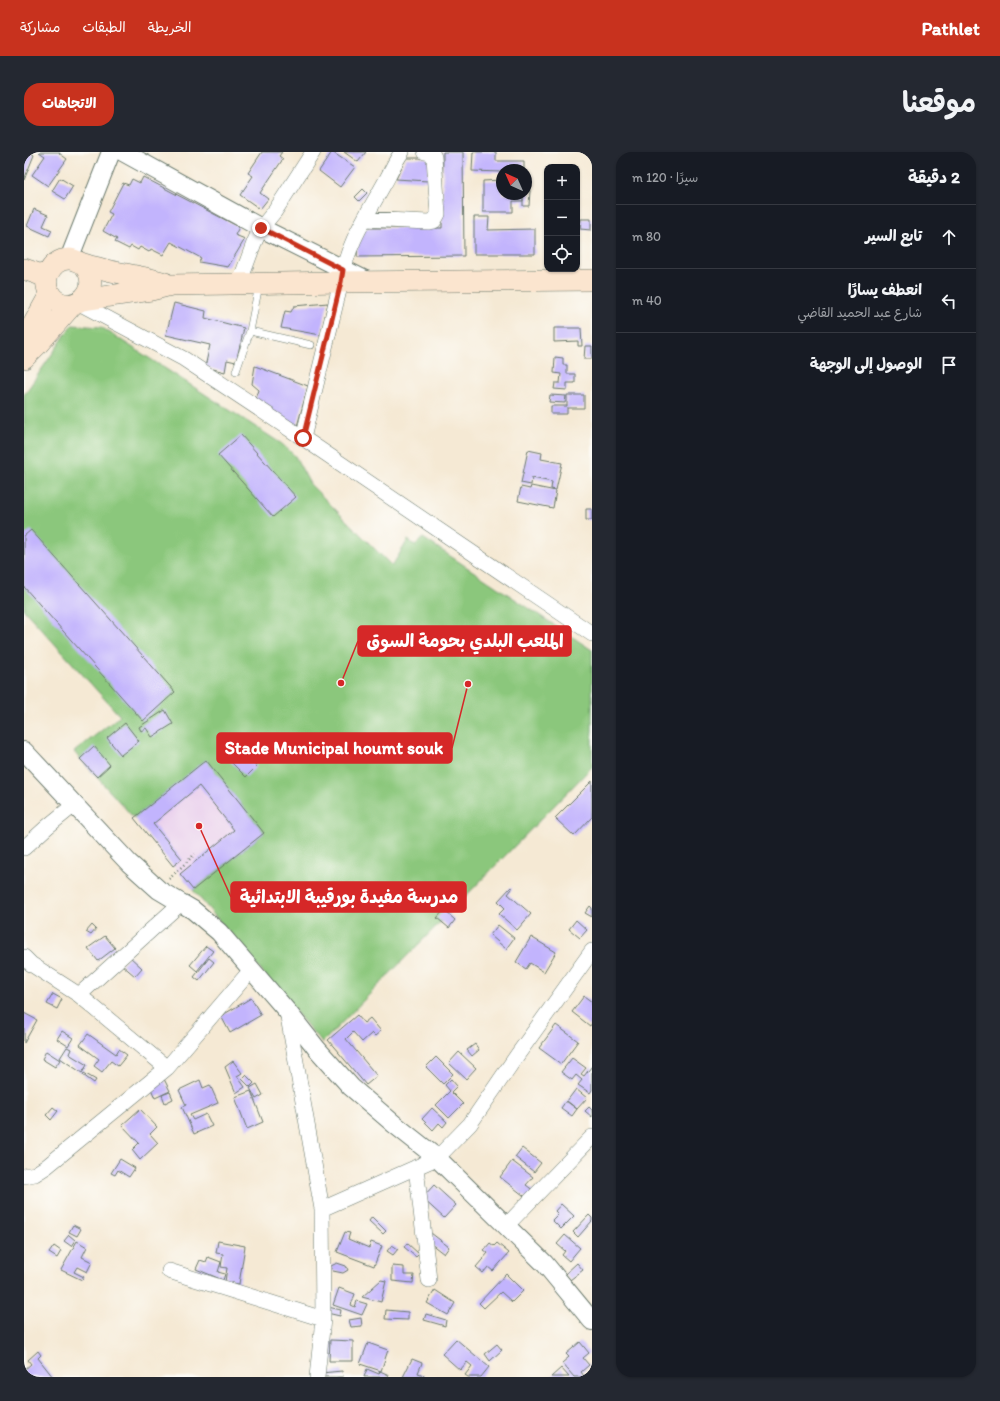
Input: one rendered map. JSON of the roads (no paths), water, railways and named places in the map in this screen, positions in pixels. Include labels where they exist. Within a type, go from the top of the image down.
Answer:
[{"type":"main road","points":[[24,344],[48,285],[51,268],[59,261],[76,262],[113,272],[156,280],[171,285]]},
{"type":"main road","points":[[24,358],[77,302],[88,294],[91,286],[90,274],[76,262]]},
{"type":"main road","points":[[24,269],[48,285],[56,300],[64,304],[151,290],[171,285],[249,284],[342,276],[369,282],[592,280]]},
{"type":"street","points":[[76,262],[110,152]]},
{"type":"street","points":[[123,152],[261,228],[342,276]]},
{"type":"street","points":[[249,284],[254,243],[261,228],[275,211],[313,152]]},
{"type":"street","points":[[303,438],[349,252],[365,219],[402,152]]},
{"type":"street","points":[[365,219],[434,221],[438,214],[434,157],[432,153],[425,152]]},
{"type":"street","points":[[77,302],[184,359],[592,634]]},
{"type":"street","points":[[24,751],[129,863],[159,890],[193,910],[219,932],[287,1011],[317,1049],[351,1087],[437,1158],[545,1264],[592,1321]]},
{"type":"street","points":[[24,848],[47,827],[74,806]]},
{"type":"street","points":[[79,995],[182,904]]},
{"type":"street","points":[[322,1209],[437,1158],[470,1124],[592,951]]},
{"type":"street","points":[[24,957],[31,964],[79,995],[168,1068]]},
{"type":"street","points":[[24,1176],[35,1174],[46,1167],[168,1068],[251,970]]},
{"type":"street","points":[[287,1011],[322,1209],[323,1319],[317,1377]]},
{"type":"street","points":[[506,1226],[592,1137]]},
{"type":"street","points":[[416,1167],[429,1280]]},
{"type":"street","points":[[169,1271],[323,1319]]},
{"type":"lane","points":[[236,371],[250,331],[249,284]]},
{"type":"lane","points":[[250,331],[311,345]]},
{"type":"place","name":"الملعب البلدي بحومة السوق","points":[[341,683]]},
{"type":"place","name":"Stade Municipal houmt souk","points":[[468,684]]},
{"type":"place","name":"مدرسة مفيدة بورقيبة الابتدائية","points":[[199,826]]}]
